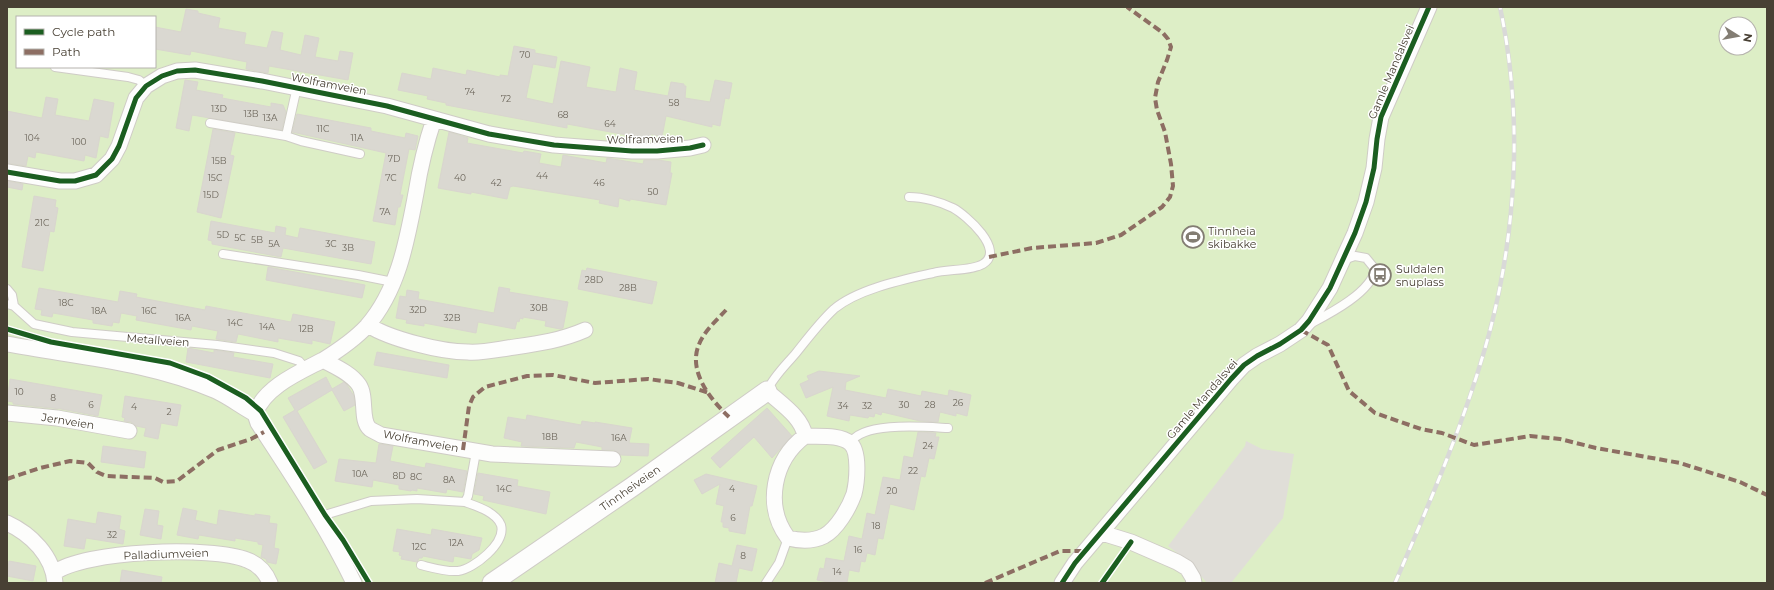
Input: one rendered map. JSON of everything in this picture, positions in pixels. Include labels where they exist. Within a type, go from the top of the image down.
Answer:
[{"type":"street","name":"Gamle Mandalsvei","points":[[1062,583],[1075,563],[1102,533],[1231,378],[1244,365],[1257,356],[1280,344],[1301,330],[1320,305],[1343,260],[1366,202],[1374,168],[1381,117],[1429,7]]},
{"type":"street","name":"Wolframveien","points":[[7,172],[60,181],[75,181],[96,175],[112,159],[119,146],[136,98],[146,86],[162,76],[177,71],[195,70],[297,87],[387,106],[489,134],[578,148],[657,151],[703,145]]},
{"type":"street","points":[[255,414],[258,407],[268,394],[306,369],[342,349],[368,325],[380,307],[393,282],[404,252],[426,148],[434,119]]},
{"type":"street","points":[[368,325],[390,336],[409,342],[467,352],[482,352],[558,340],[585,330]]},
{"type":"street","points":[[7,344],[116,362],[164,373],[217,392],[255,414],[258,423],[341,555],[354,583]]},
{"type":"street","name":"Wolframveien","points":[[323,360],[347,374],[358,384],[363,393],[367,425],[370,429],[381,435],[397,439],[423,441],[492,454],[613,460]]},
{"type":"street","points":[[767,391],[799,421],[804,429],[805,436]]},
{"type":"street","name":"Tinnheiveien","points":[[492,583],[632,487],[767,391]]},
{"type":"street","name":"Jernveien","points":[[7,413],[56,418],[128,431]]},
{"type":"street","points":[[805,436],[832,437],[851,443],[855,452],[857,464],[854,493],[840,520],[825,536],[812,540],[799,541],[788,538],[780,528],[774,499],[780,466],[787,452],[805,436]]},
{"type":"street","name":"Palladiumveien","points":[[7,523],[22,530],[35,543],[48,559],[54,578],[74,562],[138,553],[197,551],[235,556],[248,560],[261,568],[270,583]]},
{"type":"street","points":[[1102,533],[1131,542],[1177,562],[1187,568],[1193,578],[1194,583]]},
{"type":"lane","points":[[62,68],[128,77],[139,80],[146,86]]},
{"type":"lane","name":"Wolframveien","points":[[286,136],[297,87]]},
{"type":"lane","points":[[210,123],[286,136],[301,141],[360,154]]},
{"type":"lane","points":[[767,391],[773,381],[814,330],[834,310],[846,301],[882,286],[934,272],[976,267],[987,261],[990,252],[986,240],[968,218],[949,207],[909,197]]},
{"type":"lane","points":[[223,254],[358,274],[393,282]]},
{"type":"lane","points":[[1301,330],[1362,291],[1372,279],[1375,269],[1366,258],[1355,256],[1343,260]]},
{"type":"lane","name":"Metallveien","points":[[7,290],[12,295],[10,305],[34,324],[72,332],[217,344],[274,353],[299,361],[306,369]]},
{"type":"lane","points":[[851,443],[853,438],[858,434],[888,427],[948,428]]},
{"type":"lane","points":[[465,502],[468,496],[476,452]]},
{"type":"lane","points":[[318,517],[371,501],[409,499],[465,502],[489,512],[497,519],[501,526],[500,535],[488,554],[467,569],[458,571],[446,570],[421,565]]},
{"type":"lane","points":[[766,583],[778,562],[788,538]]},
{"type":"green space","points":[[7,7],[1767,7],[1767,583],[7,583]]},
{"type":"shaded area","points":[[1246,441],[1262,449],[1294,454],[1283,518],[1231,583],[1207,583],[1188,561],[1168,546],[1245,446]]},
{"type":"building","points":[[186,9],[220,18],[218,28],[246,33],[244,44],[267,48],[272,31],[283,33],[280,50],[301,55],[305,35],[319,38],[315,57],[338,61],[340,51],[353,53],[348,80],[269,66],[268,73],[246,69],[247,62],[191,51],[190,55],[156,49],[156,27],[181,32]]},
{"type":"building","points":[[514,46],[535,50],[535,53],[557,57],[555,68],[533,64],[526,98],[553,104],[561,61],[590,67],[586,87],[616,92],[620,68],[637,72],[634,90],[668,96],[671,82],[684,84],[684,86],[686,86],[685,98],[710,102],[715,80],[732,83],[729,99],[725,98],[720,126],[712,124],[712,127],[666,116],[662,137],[651,134],[648,142],[631,139],[632,136],[567,124],[567,128],[446,105],[446,103],[427,99],[428,96],[398,90],[402,73],[431,79],[433,68],[466,75],[467,70],[500,77],[500,75],[508,76]]},
{"type":"building","points":[[185,80],[198,82],[196,90],[223,95],[222,98],[271,107],[271,103],[283,105],[286,112],[282,130],[192,115],[189,131],[176,128]]},
{"type":"building","points":[[46,97],[58,99],[55,115],[89,121],[94,99],[114,103],[108,138],[100,136],[96,158],[85,155],[84,161],[36,152],[35,158],[28,156],[26,166],[7,163],[7,111],[42,118]]},
{"type":"building","points":[[297,114],[371,128],[371,131],[405,138],[406,133],[418,136],[415,150],[409,149],[400,195],[403,195],[400,207],[398,207],[395,225],[373,221],[386,153],[292,132]]},
{"type":"building","points":[[213,129],[235,133],[230,155],[234,156],[221,218],[197,212]]},
{"type":"building","points":[[449,132],[468,138],[467,143],[523,153],[524,151],[541,154],[539,163],[561,167],[563,155],[606,163],[607,158],[643,164],[644,160],[671,162],[670,173],[672,173],[666,205],[630,199],[630,201],[619,198],[618,207],[599,203],[600,200],[513,186],[510,187],[507,199],[471,192],[471,194],[438,188]]},
{"type":"building","points":[[7,181],[23,184],[22,190],[7,187]]},
{"type":"building","points":[[34,196],[56,200],[55,207],[58,208],[54,232],[50,231],[43,271],[22,267]]},
{"type":"building","points":[[211,221],[275,233],[276,226],[286,228],[285,235],[298,238],[300,228],[375,242],[371,264],[283,248],[281,257],[212,244],[212,241],[208,240]]},
{"type":"building","points":[[268,267],[365,285],[362,298],[266,280]]},
{"type":"building","points":[[587,268],[657,282],[652,304],[578,289],[582,270],[586,271]]},
{"type":"building","points":[[499,287],[510,289],[509,292],[568,302],[563,328],[560,329],[545,326],[546,321],[523,317],[523,319],[520,318],[519,322],[517,321],[515,329],[478,322],[476,333],[424,323],[424,326],[406,323],[407,320],[396,318],[400,296],[406,297],[407,290],[419,292],[418,299],[494,313]]},
{"type":"building","points":[[39,288],[118,302],[120,291],[137,294],[136,297],[205,310],[206,306],[291,322],[293,314],[335,322],[330,344],[312,340],[312,344],[278,338],[278,342],[238,334],[236,342],[216,339],[218,331],[192,326],[191,330],[136,320],[137,316],[121,313],[119,323],[113,322],[112,326],[93,323],[93,320],[53,313],[52,317],[41,315],[42,310],[35,309]]},
{"type":"building","points":[[188,348],[214,353],[214,350],[234,353],[233,357],[273,364],[270,378],[186,362]]},
{"type":"building","points":[[377,352],[449,365],[447,378],[374,365]]},
{"type":"building","points":[[819,371],[860,376],[846,382],[845,390],[886,398],[888,389],[921,396],[922,391],[948,396],[949,390],[971,395],[967,416],[956,413],[956,416],[940,412],[938,422],[920,421],[882,412],[881,415],[875,413],[874,417],[869,416],[868,418],[850,415],[849,421],[827,416],[833,387],[806,398],[800,384],[809,380],[807,376]]},
{"type":"building","points":[[326,377],[332,389],[344,382],[354,396],[355,405],[344,411],[332,390],[297,411],[327,462],[314,469],[283,417],[295,410],[288,398]]},
{"type":"building","points":[[10,379],[102,395],[98,416],[61,409],[13,404],[13,402],[7,401]]},
{"type":"building","points":[[125,396],[181,405],[177,426],[161,423],[158,439],[144,436],[146,428],[124,421],[125,418],[122,417]]},
{"type":"building","points":[[767,408],[792,436],[772,458],[754,437],[720,468],[711,458]]},
{"type":"building","points":[[527,415],[581,425],[582,421],[632,428],[629,443],[649,444],[648,456],[621,455],[614,450],[602,450],[602,447],[576,442],[574,448],[521,446],[522,442],[504,438],[508,417],[526,420]]},
{"type":"building","points":[[918,432],[936,433],[935,437],[939,437],[934,459],[929,458],[925,477],[921,476],[914,510],[890,504],[883,539],[878,538],[875,555],[867,553],[865,562],[861,561],[859,572],[849,570],[847,583],[834,583],[817,580],[820,568],[824,569],[826,558],[844,561],[849,536],[862,539],[867,513],[875,515],[883,477],[900,480],[904,456],[913,458]]},
{"type":"building","points":[[379,444],[393,446],[390,461],[425,468],[426,463],[467,471],[463,492],[447,489],[446,493],[417,488],[417,491],[411,491],[399,489],[399,485],[373,480],[372,487],[335,481],[339,459],[376,463]]},
{"type":"building","points":[[103,446],[146,452],[144,468],[101,462]]},
{"type":"building","points":[[478,473],[518,480],[517,486],[550,492],[546,514],[483,500],[484,496],[474,494]]},
{"type":"building","points":[[706,474],[757,486],[752,506],[750,506],[745,534],[729,531],[729,528],[723,527],[723,522],[721,522],[724,506],[716,504],[720,484],[702,494],[694,480]]},
{"type":"building","points":[[183,508],[197,511],[195,520],[217,525],[219,510],[255,516],[255,514],[270,516],[269,523],[277,524],[274,548],[279,549],[276,564],[267,562],[266,559],[261,557],[263,545],[258,544],[258,542],[235,538],[235,541],[199,535],[198,539],[177,535]]},
{"type":"building","points":[[145,509],[159,511],[157,525],[163,526],[161,539],[140,535]]},
{"type":"building","points":[[98,512],[121,516],[119,529],[125,531],[123,544],[86,538],[84,549],[64,546],[68,519],[96,524]]},
{"type":"building","points":[[397,529],[431,535],[432,529],[482,538],[479,550],[472,554],[471,559],[454,556],[453,562],[423,556],[422,558],[419,558],[417,562],[401,559],[402,556],[399,555],[400,552],[393,551]]},
{"type":"building","points":[[737,545],[757,549],[752,571],[739,568],[736,583],[715,583],[719,563],[732,566]]},
{"type":"building","points":[[9,561],[36,566],[33,581],[7,576]]},
{"type":"building","points":[[122,570],[162,577],[161,583],[120,583]]},
{"type":"railway","points":[[1395,583],[1434,491],[1470,397],[1489,334],[1506,254],[1514,171],[1514,130],[1512,88],[1500,7]]},
{"type":"marked path","points":[[989,257],[1032,248],[1096,243],[1121,235],[1162,207],[1170,197],[1173,186],[1171,164],[1165,132],[1157,110],[1155,98],[1158,82],[1171,47],[1168,39],[1163,33],[1127,7]]},
{"type":"marked path","points":[[726,310],[703,336],[698,347],[696,357],[699,376],[703,385],[715,403],[729,417]]},
{"type":"marked path","points":[[1301,330],[1328,345],[1349,391],[1375,413],[1421,429],[1442,433],[1474,445],[1530,436],[1560,439],[1596,448],[1680,463],[1740,482],[1767,495]]},
{"type":"marked path","points":[[463,450],[469,406],[473,397],[485,387],[527,376],[553,375],[595,383],[648,379],[678,383],[709,393]]},
{"type":"marked path","points":[[7,479],[40,468],[70,461],[88,463],[97,472],[106,476],[155,478],[163,482],[177,481],[218,450],[251,439],[264,432]]},
{"type":"marked path","points":[[985,583],[1060,551],[1086,551]]},
{"type":"cycle path","points":[[1062,583],[1075,563],[1244,365],[1301,330],[1309,321],[1330,288],[1355,233],[1366,202],[1374,168],[1381,117],[1429,7]]},
{"type":"cycle path","points":[[7,172],[60,181],[75,181],[96,175],[112,159],[119,146],[136,98],[146,86],[162,76],[177,71],[195,70],[262,81],[387,106],[489,134],[554,145],[632,151],[657,151],[690,148],[703,145]]},
{"type":"cycle path","points":[[7,329],[51,342],[170,363],[208,377],[246,398],[261,411],[369,583]]},
{"type":"cycle path","points":[[1102,583],[1131,542]]},
{"type":"place","name":"Tinnheia skibakke","points":[[1193,237]]},
{"type":"place","name":"Suldalen snuplass","points":[[1380,275]]}]
